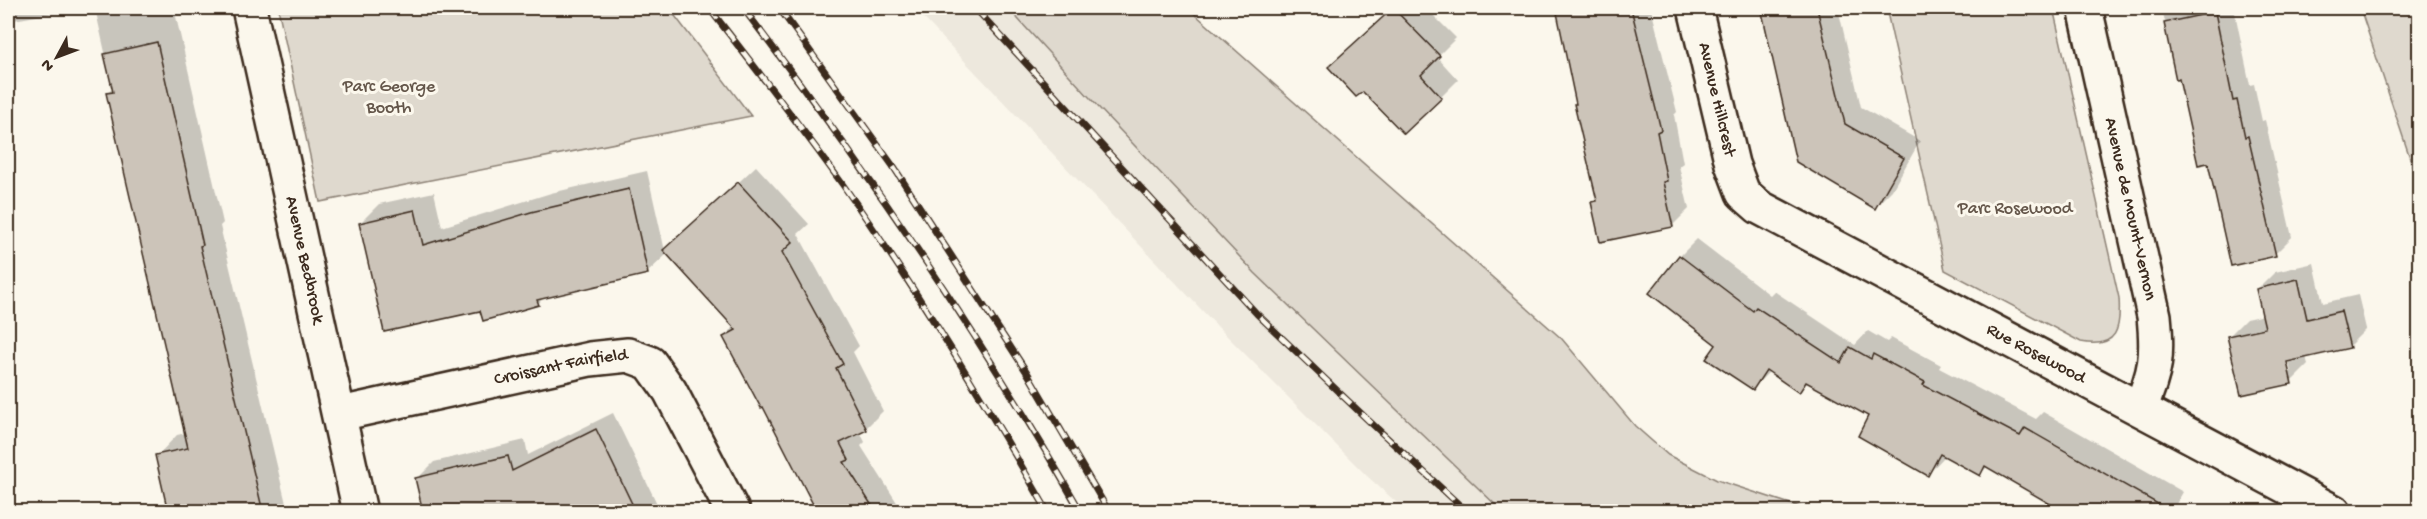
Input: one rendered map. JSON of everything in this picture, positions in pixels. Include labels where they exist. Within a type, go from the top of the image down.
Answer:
[{"type":"street","name":"Avenue Bedbrook","points":[[249,8],[360,512]]},
{"type":"street","name":"Avenue Hillcrest","points":[[1695,8],[1732,164],[1743,193]]},
{"type":"street","name":"Avenue de Mount-Vernon","points":[[2085,8],[2154,316],[2156,361],[2152,381],[2140,408]]},
{"type":"street","name":"Rue Rosewood","points":[[1743,193],[1759,207],[2334,512]]},
{"type":"street","name":"Croissant Fairfield","points":[[340,414],[590,359],[628,355],[640,357],[650,363],[670,391],[733,512]]},
{"type":"shaded area","points":[[914,8],[1008,8],[1255,273],[1502,511],[1406,511],[1367,476],[1218,327]]},
{"type":"green space","name":"Parc George Booth","points":[[278,8],[669,8],[751,116],[320,202]]},
{"type":"green space","points":[[1008,8],[1188,8],[1562,339],[1635,426],[1668,455],[1717,480],[1812,511],[1502,511],[1255,273]]},
{"type":"green space","name":"Parc Rosewood","points":[[1886,8],[2053,8],[2119,298],[2118,327],[2110,339],[2103,342],[2081,342],[1945,270]]},
{"type":"green space","points":[[2360,8],[2419,8],[2419,185]]},
{"type":"building","points":[[1393,8],[1440,56],[1421,75],[1442,98],[1404,134],[1363,92],[1356,97],[1328,67]]},
{"type":"building","points":[[1556,8],[1631,8],[1661,130],[1657,132],[1667,181],[1663,182],[1673,227],[1600,242],[1591,202],[1597,201],[1574,104],[1576,104]]},
{"type":"building","points":[[1761,8],[1817,8],[1845,124],[1904,158],[1875,209],[1796,162]]},
{"type":"building","points":[[2215,12],[2233,101],[2237,100],[2245,137],[2248,136],[2276,256],[2231,266],[2208,163],[2198,165],[2164,23]]},
{"type":"building","points":[[157,42],[203,245],[200,246],[263,512],[168,512],[155,455],[188,448],[106,93],[113,92],[104,54]]},
{"type":"building","points":[[738,182],[793,242],[782,252],[843,364],[836,368],[867,430],[840,443],[849,460],[844,462],[876,512],[817,512],[763,407],[761,408],[723,337],[736,330],[663,250]]},
{"type":"building","points":[[629,189],[648,274],[537,300],[539,305],[483,321],[480,311],[384,332],[359,223],[415,210],[423,245],[531,212]]},
{"type":"building","points":[[1679,255],[1753,311],[1756,307],[1841,363],[1850,347],[1871,359],[1873,354],[1925,382],[1923,385],[2020,436],[2025,428],[2172,512],[2064,512],[1985,466],[1980,476],[1940,454],[1928,476],[1858,436],[1868,416],[1806,382],[1799,393],[1766,370],[1753,390],[1706,359],[1716,345],[1649,293]]},
{"type":"building","points":[[2298,279],[2307,319],[2341,311],[2350,348],[2287,362],[2292,384],[2241,395],[2227,336],[2265,328],[2256,289]]},
{"type":"building","points":[[596,429],[636,512],[423,512],[415,478],[508,456],[512,471]]},
{"type":"railway","points":[[709,8],[843,185],[897,265],[949,346],[1048,512]]},
{"type":"railway","points":[[743,8],[834,130],[921,254],[963,317],[1081,512]]},
{"type":"railway","points":[[779,8],[893,166],[1028,374],[1109,512]]},
{"type":"railway","points":[[975,8],[1257,314],[1467,512]]}]
